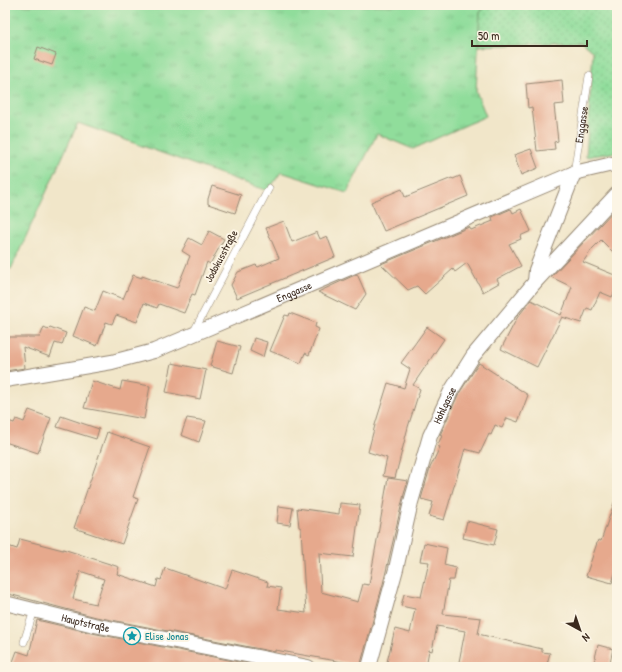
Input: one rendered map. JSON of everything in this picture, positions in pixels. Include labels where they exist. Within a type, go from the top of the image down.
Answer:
[{"type":"street","name":"Enggasse","points":[[5,380],[112,362],[154,351],[574,173],[617,163]]},
{"type":"street","name":"Enggasse","points":[[535,282],[536,270],[574,173]]},
{"type":"street","name":"Hohlgasse","points":[[370,667],[396,569],[411,502],[430,436],[451,391],[473,356],[535,282],[617,194]]},
{"type":"street","name":"Hauptstraße","points":[[5,603],[94,625],[308,667]]},
{"type":"lane","name":"Enggasse","points":[[574,173],[589,76]]},
{"type":"lane","name":"Jodokusstraße","points":[[192,334],[269,188]]},
{"type":"lane","points":[[24,642],[34,610]]},
{"type":"green space","points":[[5,5],[485,5],[480,13],[476,91],[486,116],[413,149],[377,134],[347,193],[281,172],[268,191],[78,123],[11,269],[5,268]]},
{"type":"green space","points":[[485,5],[617,5],[617,152],[586,157],[593,52],[581,42],[478,46],[480,13]]},
{"type":"building","points":[[38,47],[56,54],[52,65],[34,59]]},
{"type":"building","points":[[562,80],[564,104],[554,105],[558,141],[554,142],[555,149],[537,151],[532,107],[528,108],[526,84]]},
{"type":"building","points":[[531,149],[538,168],[521,175],[514,155]]},
{"type":"building","points":[[460,176],[468,196],[384,231],[371,202],[402,189],[405,197]]},
{"type":"building","points":[[212,186],[241,195],[235,213],[208,204]]},
{"type":"building","points":[[617,207],[617,256],[601,240],[592,249],[583,262],[617,276],[617,287],[612,297],[600,292],[592,310],[587,308],[581,323],[562,317],[537,367],[501,349],[517,318],[531,300],[561,315],[572,287],[551,277]]},
{"type":"building","points":[[511,209],[513,213],[521,209],[531,231],[520,236],[521,239],[509,244],[521,266],[497,279],[499,283],[483,292],[467,263],[455,272],[453,269],[425,294],[417,286],[408,290],[381,264],[469,227],[471,230],[493,221],[492,217]]},
{"type":"building","points":[[284,221],[292,242],[317,232],[320,239],[327,236],[335,257],[237,298],[231,285],[238,272],[256,265],[258,267],[279,258],[266,228]]},
{"type":"building","points":[[209,231],[224,239],[210,264],[207,262],[195,295],[192,294],[184,313],[159,304],[157,308],[144,303],[137,322],[116,315],[112,324],[106,322],[97,346],[73,336],[84,307],[95,311],[103,291],[123,299],[133,275],[142,278],[142,276],[177,288],[190,256],[182,251],[189,238],[202,245]]},
{"type":"building","points":[[357,274],[366,294],[355,310],[318,292]]},
{"type":"building","points":[[290,313],[316,323],[315,327],[319,329],[309,355],[305,353],[301,363],[270,351],[285,315],[289,316]]},
{"type":"building","points":[[44,327],[48,329],[50,327],[66,333],[62,345],[55,343],[50,357],[23,347],[25,368],[5,371],[5,337],[40,337]]},
{"type":"building","points":[[427,327],[444,339],[413,385],[420,389],[408,427],[395,478],[383,476],[387,458],[368,452],[375,425],[388,383],[404,388],[410,369],[401,363]]},
{"type":"building","points":[[254,338],[267,342],[263,357],[250,351]]},
{"type":"building","points":[[217,341],[240,347],[233,373],[210,366]]},
{"type":"building","points":[[172,363],[206,370],[200,399],[166,392]]},
{"type":"building","points":[[479,363],[528,395],[518,422],[507,418],[502,428],[495,425],[480,453],[465,449],[444,520],[429,516],[433,502],[421,499],[430,468],[440,447],[437,446],[442,436],[440,435],[458,395]]},
{"type":"building","points":[[92,381],[120,390],[122,381],[150,386],[144,419],[84,408]]},
{"type":"building","points":[[29,410],[51,418],[38,453],[5,442],[5,428],[8,421],[14,423],[16,419],[24,422]]},
{"type":"building","points":[[61,416],[99,429],[96,439],[57,427]]},
{"type":"building","points":[[187,418],[206,421],[199,442],[181,435]]},
{"type":"building","points":[[107,432],[150,447],[133,497],[138,499],[122,544],[74,528]]},
{"type":"building","points":[[388,478],[408,481],[383,584],[361,663],[359,665],[275,650],[275,652],[96,617],[5,593],[5,545],[17,549],[20,539],[63,549],[119,567],[117,574],[156,587],[158,579],[161,580],[165,568],[225,589],[232,570],[268,582],[267,586],[281,588],[278,609],[306,613],[301,528],[299,527],[297,508],[339,514],[340,503],[360,505],[353,557],[319,553],[321,592],[358,602],[363,584],[369,585]],"holes":[[[80,571],[104,579],[96,604],[73,599]]]},
{"type":"building","points":[[615,500],[617,500],[617,567],[612,583],[586,576],[598,540],[601,541]]},
{"type":"building","points":[[279,506],[293,508],[290,525],[277,523]]},
{"type":"building","points":[[467,521],[498,529],[494,545],[463,538]]},
{"type":"building","points":[[424,543],[447,548],[444,565],[456,568],[454,580],[449,580],[443,614],[481,618],[478,634],[542,649],[542,652],[550,653],[546,667],[458,667],[465,631],[437,626],[432,651],[429,650],[426,667],[406,667],[387,662],[395,629],[410,633],[415,609],[401,606],[404,594],[421,597],[429,562],[420,561]]},
{"type":"building","points":[[37,620],[92,633],[264,667],[11,667],[17,651],[29,655]]},
{"type":"building","points":[[598,645],[613,649],[609,667],[593,667]]},
{"type":"place","name":"Elise Jonas","points":[[132,636]]}]
